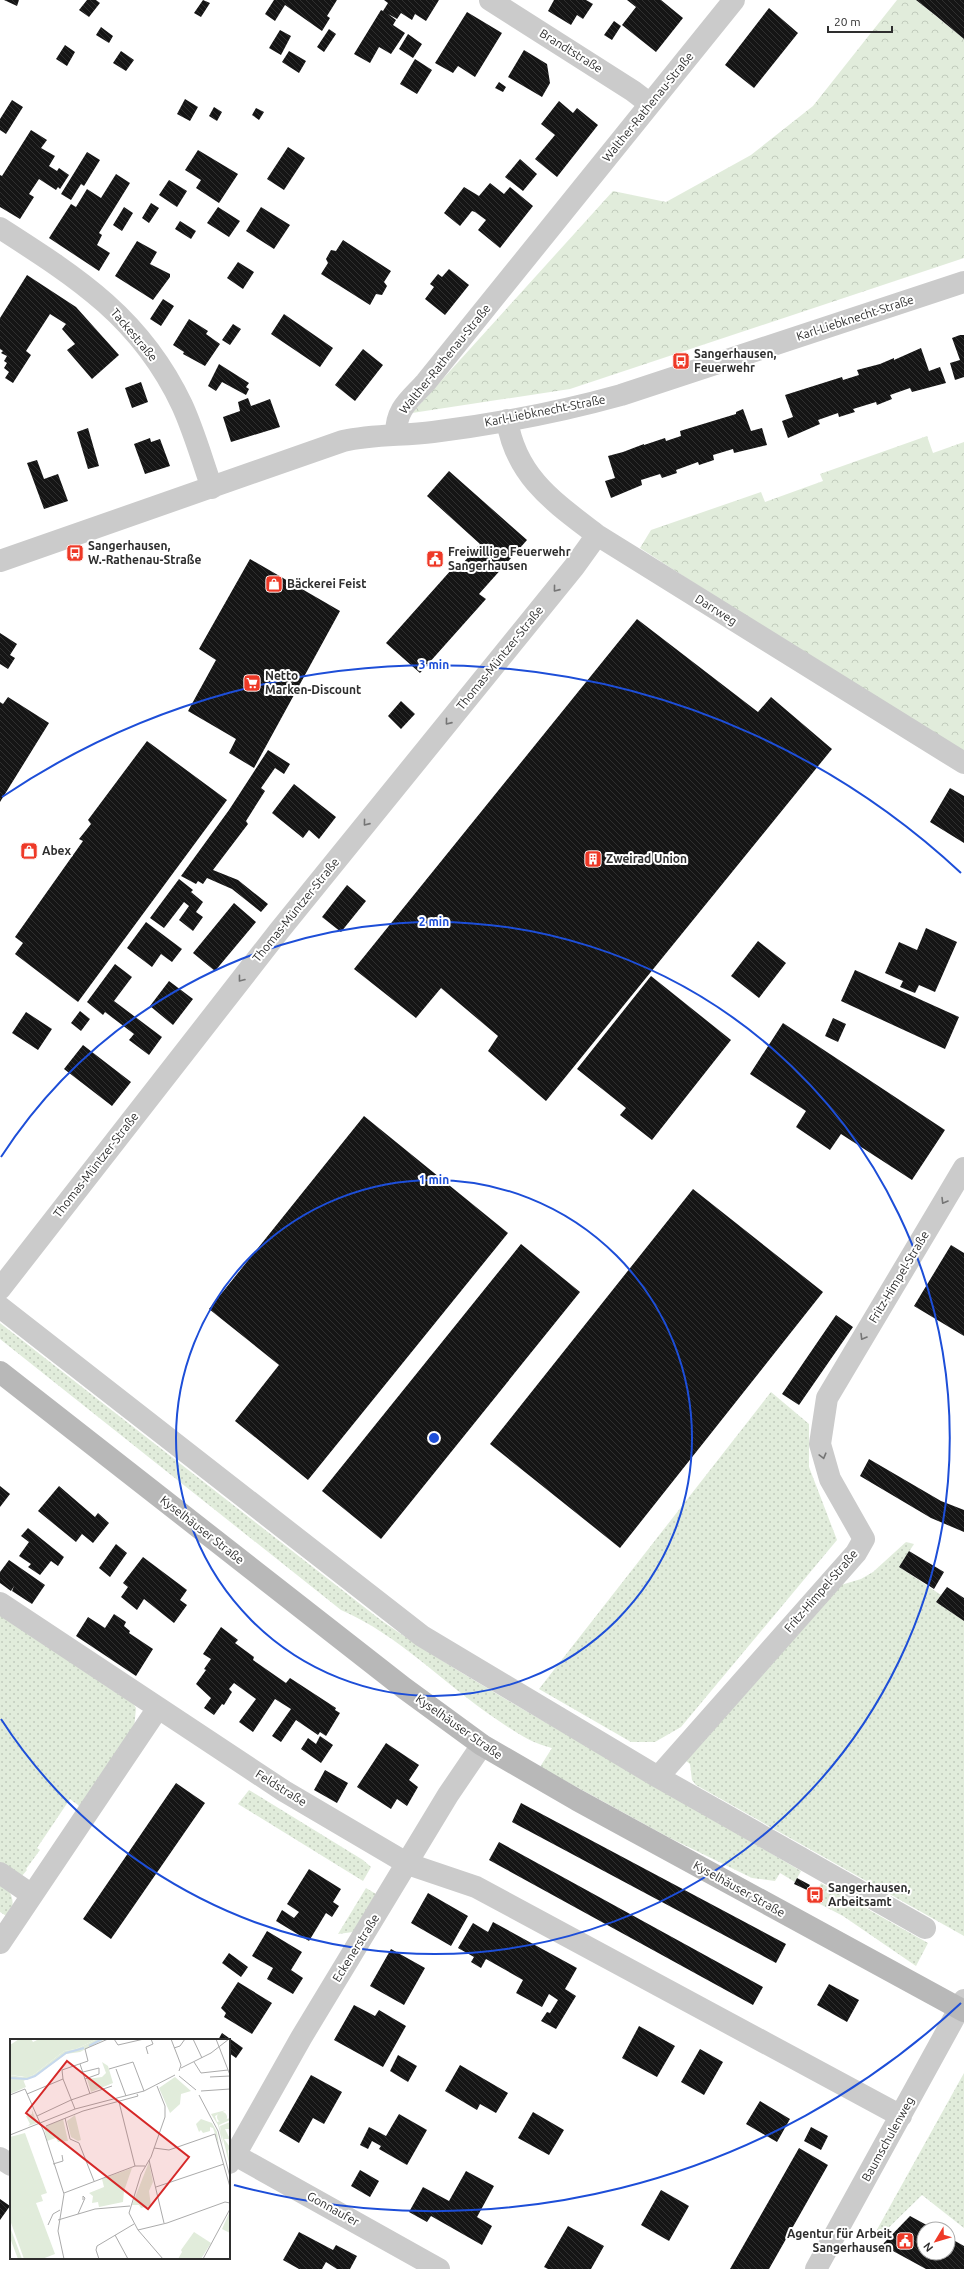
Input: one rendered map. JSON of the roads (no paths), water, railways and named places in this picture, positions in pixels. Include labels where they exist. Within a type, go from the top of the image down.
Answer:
[{"type":"main road","name":"Kyselhäuser Straße","points":[[0,1372],[404,1688],[482,1745],[584,1804],[962,2006]]},
{"type":"street","name":"Brandtstraße","points":[[490,0],[633,91],[650,104]]},
{"type":"street","name":"Walther-Rathenau-Straße","points":[[396,434],[396,422],[401,410],[426,382],[734,0]]},
{"type":"street","name":"Tackestraße","points":[[0,228],[74,276],[95,292],[132,328],[161,367],[182,406],[212,488]]},
{"type":"street","name":"Karl-Liebknecht-Straße","points":[[396,434],[433,432],[566,410],[621,395],[964,282]]},
{"type":"street","name":"Darrweg","points":[[507,420],[509,434],[518,460],[535,483],[597,535],[964,763]]},
{"type":"street","points":[[0,561],[343,442],[396,434]]},
{"type":"street","name":"Thomas-Müntzer-Straße","points":[[0,1289],[279,931],[574,567],[597,535]]},
{"type":"street","name":"Fritz-Himpel-Straße","points":[[658,1777],[856,1553],[864,1538],[830,1479],[820,1444],[827,1398],[964,1168]]},
{"type":"street","points":[[0,1306],[422,1636],[658,1777],[925,1928]]},
{"type":"street","name":"Feldstraße","points":[[0,1603],[284,1791],[408,1864]]},
{"type":"street","points":[[0,1943],[158,1708]]},
{"type":"street","name":"Eckenerstraße","points":[[232,2159],[301,2038],[408,1864],[448,1795],[482,1745]]},
{"type":"street","points":[[408,1864],[476,1887],[901,2116]]},
{"type":"street","points":[[0,1874],[32,1895]]},
{"type":"street","name":"Baumschulenweg","points":[[816,2269],[962,2006]]},
{"type":"street","points":[[0,2158],[10,2165]]},
{"type":"street","name":"Gonnaufer","points":[[232,2159],[439,2269]]},
{"type":"place","name":"Sangerhausen, Feuerwehr","points":[[681,361]]},
{"type":"place","name":"Sangerhausen, W.-Rathenau-Straße","points":[[75,553]]},
{"type":"place","name":"Freiwillige Feuerwehr Sangerhausen","points":[[435,559]]},
{"type":"place","name":"Bäckerei Feist","points":[[274,584]]},
{"type":"place","name":"Netto Marken-Discount","points":[[252,683]]},
{"type":"place","name":"Abex","points":[[29,851]]},
{"type":"place","name":"Zweirad Union","points":[[593,859]]},
{"type":"place","name":"Sangerhausen, Arbeitsamt","points":[[815,1895]]},
{"type":"place","name":"Agentur für Arbeit Sangerhausen","points":[[905,2241]]}]
